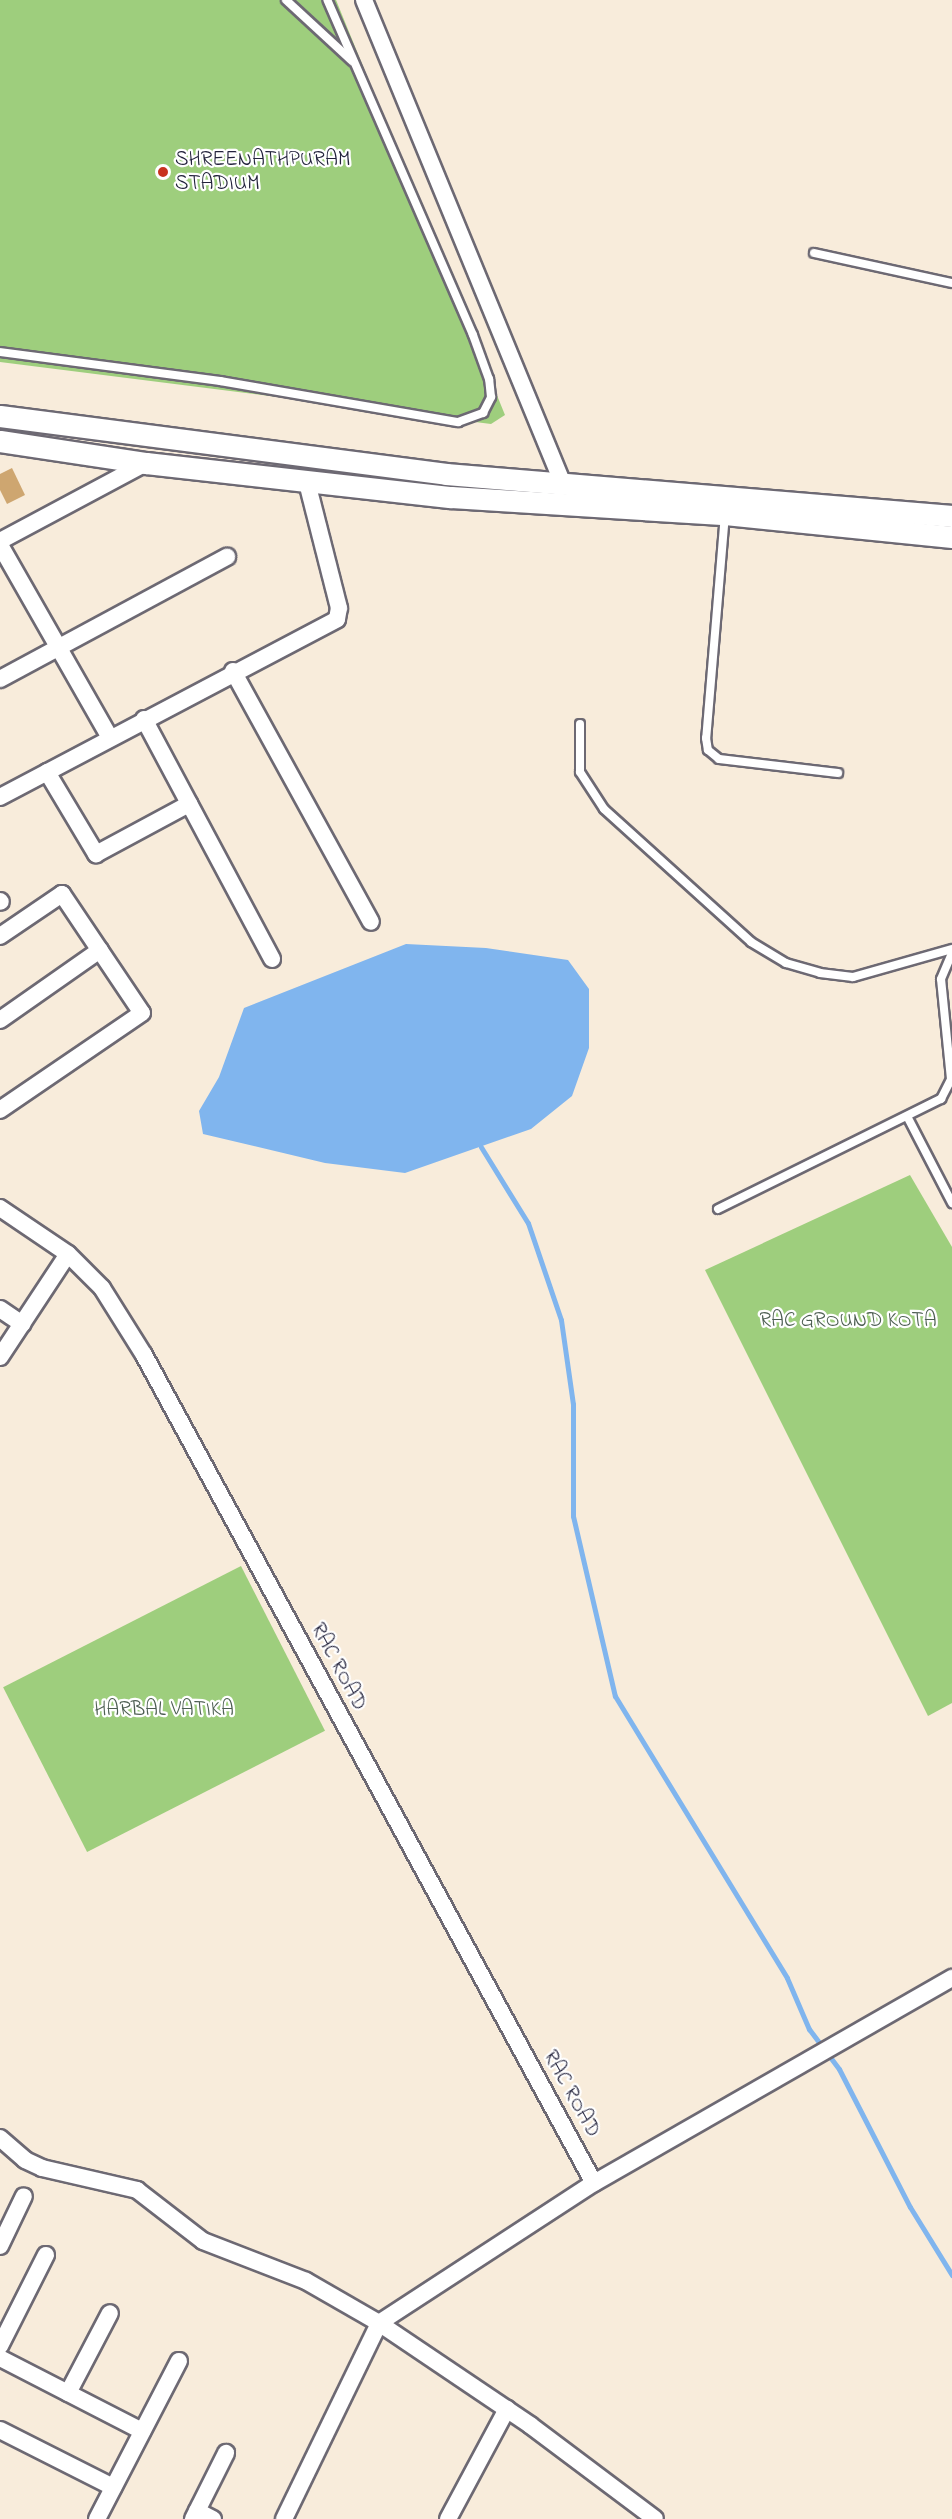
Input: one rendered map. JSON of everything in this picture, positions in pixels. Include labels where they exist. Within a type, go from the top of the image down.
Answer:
[{"type":"street","points":[[364,0],[563,484]]},
{"type":"street","points":[[0,416],[446,474],[952,516]]},
{"type":"street","points":[[0,441],[146,464],[451,497],[725,514],[952,537]]},
{"type":"street","points":[[110,738],[0,543],[146,464]]},
{"type":"street","points":[[0,797],[233,671],[302,640],[339,614],[307,482]]},
{"type":"street","points":[[0,680],[227,557]]},
{"type":"street","points":[[233,671],[371,922]]},
{"type":"street","points":[[144,719],[272,959]]},
{"type":"street","points":[[47,772],[96,854],[189,804]]},
{"type":"street","points":[[0,936],[62,894],[142,1013],[0,1110]]},
{"type":"street","points":[[0,1020],[100,950]]},
{"type":"street","name":"RAC ROAD","points":[[0,1208],[68,1254],[102,1288],[144,1355],[594,2183]]},
{"type":"street","points":[[0,1357],[68,1254]]},
{"type":"street","points":[[0,1309],[22,1324]]},
{"type":"street","points":[[284,2519],[379,2323],[594,2183],[887,2012],[952,1978]]},
{"type":"street","points":[[0,2138],[25,2160],[42,2168],[137,2190],[203,2241],[306,2281],[379,2323],[507,2409],[654,2519]]},
{"type":"street","points":[[0,2246],[24,2196]]},
{"type":"street","points":[[0,2346],[46,2255]]},
{"type":"street","points":[[68,2393],[110,2313]]},
{"type":"street","points":[[0,2358],[142,2431]]},
{"type":"street","points":[[97,2519],[179,2361]]},
{"type":"street","points":[[448,2519],[507,2409]]},
{"type":"street","points":[[0,2430],[113,2487]]},
{"type":"street","points":[[213,2519],[195,2515],[226,2453]]},
{"type":"lane","points":[[286,0],[355,64]]},
{"type":"lane","points":[[0,352],[220,381],[458,422],[483,413],[491,397],[489,378],[327,0]]},
{"type":"lane","points":[[814,254],[952,283]]},
{"type":"lane","points":[[725,514],[706,738],[708,750],[719,759],[838,773]]},
{"type":"lane","points":[[580,724],[580,772],[604,809],[751,942],[786,963],[820,973],[853,976],[952,951]]},
{"type":"lane","points":[[718,1209],[908,1118],[941,1099],[951,1079],[941,979],[952,951]]},
{"type":"lane","points":[[908,1118],[952,1203]]},
{"type":"green space","points":[[0,0],[336,0],[505,415],[491,424],[0,362]]},
{"type":"green space","name":"RAC GROUND KOTA","points":[[910,1175],[952,1247],[952,1703],[928,1716],[705,1270]]},
{"type":"green space","name":"HARBAL VATIKA","points":[[241,1566],[325,1731],[87,1852],[3,1687]]},
{"type":"water","points":[[406,944],[486,948],[568,960],[589,989],[589,1048],[572,1096],[531,1129],[405,1173],[325,1163],[203,1134],[199,1111],[219,1077],[244,1008]]},
{"type":"building","points":[[12,468],[25,495],[7,504],[0,490],[0,474]]},
{"type":"waterway","points":[[481,1147],[528,1223],[561,1320],[573,1404],[573,1516],[615,1696],[787,1978],[809,2029],[839,2069],[910,2207],[952,2275]]},
{"type":"place","name":"SHREENATHPURAM STADIUM","points":[[163,172]]}]
